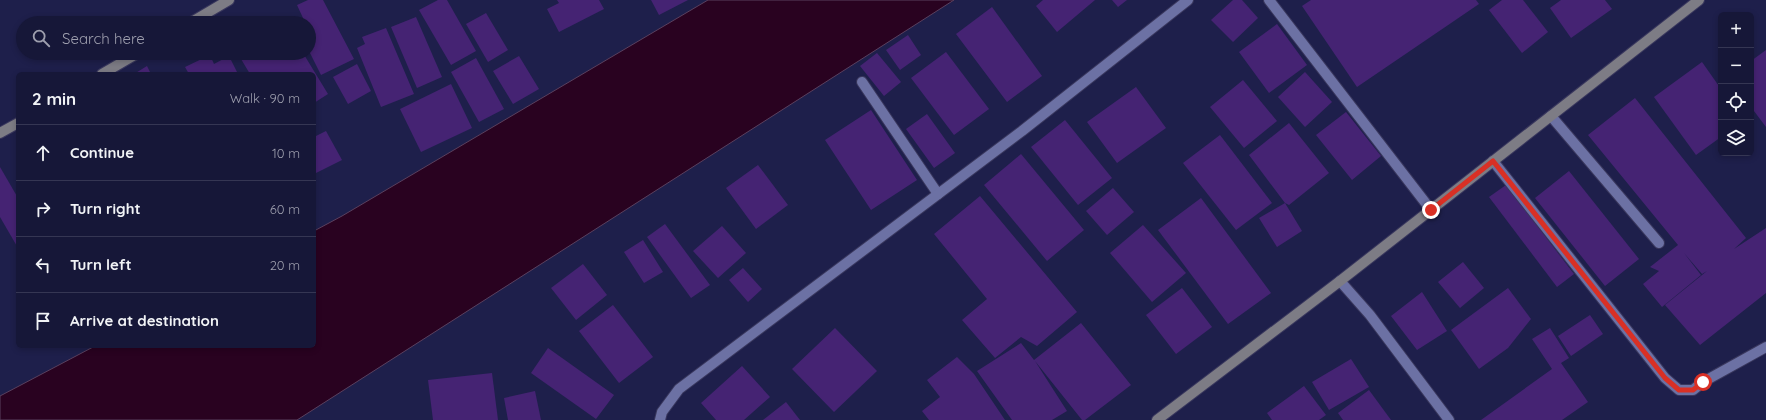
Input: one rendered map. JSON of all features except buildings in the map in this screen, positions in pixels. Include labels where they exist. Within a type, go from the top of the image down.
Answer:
[{"type":"main road","points":[[202,16],[230,0]]},
{"type":"main road","points":[[1157,420],[1340,281],[1699,0]]},
{"type":"main road","points":[[105,72],[126,60]]},
{"type":"main road","points":[[0,133],[16,123]]},
{"type":"street","points":[[660,420],[662,412],[679,389],[1028,126],[1188,0]]},
{"type":"street","points":[[1269,0],[1431,210]]},
{"type":"street","points":[[862,82],[938,194]]},
{"type":"street","points":[[1551,116],[1659,242]]},
{"type":"street","points":[[1493,161],[1665,378],[1679,390],[1693,390],[1703,382],[1766,347]]},
{"type":"street","points":[[1340,281],[1370,315],[1449,420]]},
{"type":"shaded area","points":[[708,0],[954,0],[297,420],[0,420],[0,396],[91,348],[316,348],[316,230]]},
{"type":"route","points":[[1431,210],[1493,161],[1665,378],[1679,390],[1693,390],[1703,382]]}]
